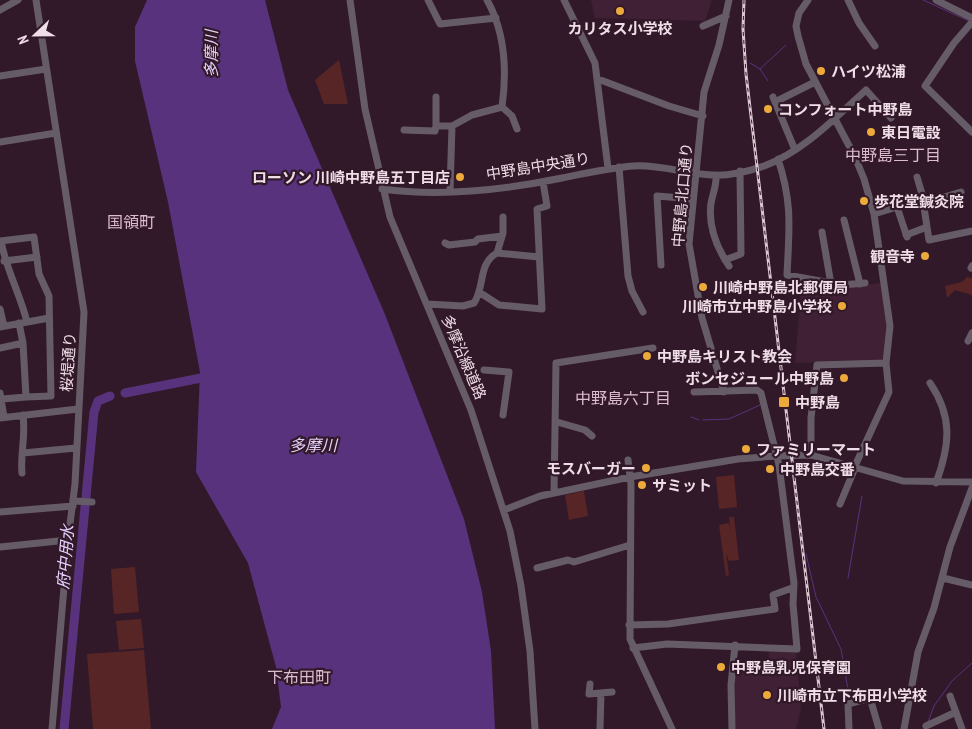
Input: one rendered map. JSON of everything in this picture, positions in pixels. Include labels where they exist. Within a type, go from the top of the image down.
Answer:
[{"type":"street","points":[[0,10],[18,0]]},
{"type":"street","name":"桜堤通り","points":[[36,0],[84,312],[76,448],[75,502],[68,540],[52,729]]},
{"type":"street","name":"多摩沿線道路","points":[[350,0],[365,109],[390,217],[471,410],[504,510],[521,586],[527,624],[533,678],[535,729]]},
{"type":"street","points":[[428,0],[440,24],[496,18]]},
{"type":"street","points":[[488,0],[496,18],[504,54],[502,107]]},
{"type":"street","points":[[564,0],[594,63],[598,79],[608,168]]},
{"type":"street","name":"中野島北口通り","points":[[724,392],[702,318],[690,253],[704,92],[729,0]]},
{"type":"street","points":[[808,0],[799,13],[797,30],[806,64],[861,171],[874,214],[890,326],[886,363],[889,392],[854,468],[840,504]]},
{"type":"street","points":[[848,0],[859,23],[875,46]]},
{"type":"street","points":[[936,0],[963,11],[972,18]]},
{"type":"street","points":[[703,26],[726,16]]},
{"type":"street","points":[[972,22],[954,43],[925,86],[972,132]]},
{"type":"street","points":[[0,76],[46,69]]},
{"type":"street","points":[[598,79],[669,106],[703,116]]},
{"type":"street","points":[[795,150],[774,100],[815,82]]},
{"type":"street","name":"中野島中央通り","points":[[382,189],[425,194],[543,182],[619,167],[649,166],[697,174],[716,175],[765,166],[778,160],[795,150],[834,119],[866,90],[891,118]]},
{"type":"street","points":[[404,130],[435,131],[436,97]]},
{"type":"street","points":[[436,126],[452,126],[472,115],[502,107]]},
{"type":"street","points":[[502,107],[512,116],[518,129]]},
{"type":"street","points":[[450,191],[452,126]]},
{"type":"street","points":[[0,142],[56,133]]},
{"type":"street","points":[[778,160],[790,208],[788,276],[831,284],[862,284],[844,220]]},
{"type":"street","points":[[619,167],[628,276],[632,291],[643,312]]},
{"type":"street","points":[[716,175],[711,213],[715,239],[727,263],[741,254],[740,171]]},
{"type":"street","points":[[916,177],[924,203],[930,240],[972,232]]},
{"type":"street","points":[[479,292],[499,305],[542,309],[537,208],[547,206],[543,182]]},
{"type":"street","points":[[924,203],[961,192]]},
{"type":"street","points":[[661,265],[657,196],[694,199]]},
{"type":"street","points":[[874,214],[897,207],[907,236],[927,227]]},
{"type":"street","points":[[427,304],[469,306],[474,303],[479,292],[486,262],[497,253],[502,236],[503,217]]},
{"type":"street","points":[[822,232],[831,284]]},
{"type":"street","points":[[27,322],[21,297],[4,261],[0,241],[32,236],[39,274],[49,296],[51,396],[1,396],[2,418],[78,409]]},
{"type":"street","points":[[445,243],[449,245],[475,242],[478,239],[502,236]]},
{"type":"street","points":[[497,253],[539,257]]},
{"type":"street","points":[[4,261],[36,257]]},
{"type":"street","points":[[0,309],[2,327],[49,318]]},
{"type":"street","points":[[19,324],[24,343],[26,397]]},
{"type":"street","points":[[968,341],[972,333]]},
{"type":"street","points":[[0,348],[24,343]]},
{"type":"street","points":[[554,493],[553,450],[557,422],[556,363],[653,348]]},
{"type":"street","points":[[811,455],[817,365],[886,363]]},
{"type":"street","points":[[484,370],[508,372],[503,415]]},
{"type":"street","points":[[930,383],[943,405],[948,442],[936,483]]},
{"type":"street","points":[[634,648],[668,644],[735,645],[797,649],[792,588],[794,583],[776,456],[761,393],[757,390],[694,392]]},
{"type":"street","points":[[22,473],[20,460],[26,433],[23,415]]},
{"type":"street","points":[[557,422],[585,430],[592,436]]},
{"type":"street","points":[[23,453],[76,448]]},
{"type":"street","points":[[504,510],[554,493],[630,477],[738,459],[776,456],[811,455],[903,482],[972,482]]},
{"type":"street","points":[[628,460],[630,477],[628,625],[634,648],[672,729]]},
{"type":"street","points":[[904,729],[918,652],[943,578],[950,547],[972,488]]},
{"type":"street","points":[[0,512],[75,502],[91,502]]},
{"type":"street","points":[[0,547],[68,540]]},
{"type":"street","points":[[537,568],[568,560],[574,562],[630,546]]},
{"type":"street","points":[[943,578],[972,585]]},
{"type":"street","points":[[628,625],[668,624],[775,609],[773,595],[792,588]]},
{"type":"street","points":[[732,729],[731,685],[735,645]]},
{"type":"street","points":[[590,684],[590,694],[612,692]]},
{"type":"street","points":[[600,729],[601,693]]},
{"type":"street","points":[[950,696],[962,729]]},
{"type":"street","points":[[849,729],[848,704],[870,698],[879,729]]},
{"type":"street","points":[[926,726],[956,712]]},
{"type":"shaded area","points":[[591,0],[712,0],[705,21],[595,18]]},
{"type":"shaded area","points":[[339,60],[348,104],[324,104],[315,80]]},
{"type":"shaded area","points":[[967,277],[972,278],[972,295],[955,290],[947,298],[945,286],[962,282]]},
{"type":"shaded area","name":"川崎市立中野島小学校","points":[[802,280],[857,286],[881,283],[887,326],[885,361],[795,363]]},
{"type":"shaded area","points":[[734,475],[737,507],[719,509],[716,477]]},
{"type":"shaded area","points":[[584,491],[588,516],[569,520],[565,495]]},
{"type":"shaded area","points":[[729,517],[734,517],[739,560],[729,561],[726,553],[729,575],[726,576],[719,525],[729,523],[731,533]]},
{"type":"shaded area","points":[[135,567],[139,612],[114,614],[111,569]]},
{"type":"shaded area","points":[[141,619],[144,648],[119,650],[116,621]]},
{"type":"shaded area","points":[[144,650],[151,729],[93,729],[87,654]]},
{"type":"shaded area","name":"川崎市立下布田小学校","points":[[769,651],[796,652],[801,708],[796,729],[734,729],[733,686],[736,661],[768,664]]},
{"type":"water","name":"多摩川","points":[[147,0],[265,0],[288,90],[384,312],[464,519],[482,592],[491,651],[495,729],[272,729],[281,707],[276,667],[248,563],[196,472],[200,372],[168,202],[135,61],[135,27]]},
{"type":"waterway","points":[[923,0],[969,21]]},
{"type":"waterway","points":[[760,69],[786,45]]},
{"type":"waterway","points":[[750,63],[760,69],[768,81]]},
{"type":"waterway","name":"府中用水","points":[[125,393],[201,378],[211,378]]},
{"type":"waterway","name":"府中用水","points":[[64,729],[94,412],[98,401],[110,396]]},
{"type":"waterway","points":[[703,420],[729,419],[760,405]]},
{"type":"waterway","points":[[691,417],[699,420]]},
{"type":"waterway","points":[[848,578],[862,496]]},
{"type":"waterway","points":[[806,554],[816,597],[841,649],[850,701]]},
{"type":"waterway","points":[[928,722],[934,706],[952,681],[972,663]]},
{"type":"railway","points":[[744,0],[743,29],[746,74],[824,729]]},
{"type":"place","name":"カリタス小学校","points":[[620,11]]},
{"type":"place","name":"ハイツ松浦","points":[[821,71]]},
{"type":"place","name":"コンフォート中野島","points":[[768,109]]},
{"type":"place","name":"東日電設","points":[[871,132]]},
{"type":"place","name":"ローソン 川崎中野島五丁目店","points":[[460,177]]},
{"type":"place","name":"歩花堂鍼灸院","points":[[864,201]]},
{"type":"place","name":"観音寺","points":[[925,256]]},
{"type":"place","name":"川崎中野島北郵便局","points":[[703,287]]},
{"type":"place","name":"川崎市立中野島小学校","points":[[842,306]]},
{"type":"place","name":"中野島キリスト教会","points":[[647,356]]},
{"type":"place","name":"ボンセジュール中野島","points":[[844,378]]},
{"type":"place","name":"中野島","points":[[784,402]]},
{"type":"place","name":"ファミリーマート","points":[[746,449]]},
{"type":"place","name":"モスバーガー","points":[[646,468]]},
{"type":"place","name":"中野島交番","points":[[770,469]]},
{"type":"place","name":"サミット","points":[[642,485]]},
{"type":"place","name":"中野島乳児保育園","points":[[721,667]]},
{"type":"place","name":"川崎市立下布田小学校","points":[[767,695]]},
{"type":"district","name":"中野島三丁目","points":[[893,155]]},
{"type":"district","name":"国領町","points":[[131,222]]},
{"type":"district","name":"中野島六丁目","points":[[623,398]]},
{"type":"district","name":"下布田町","points":[[299,677]]}]
